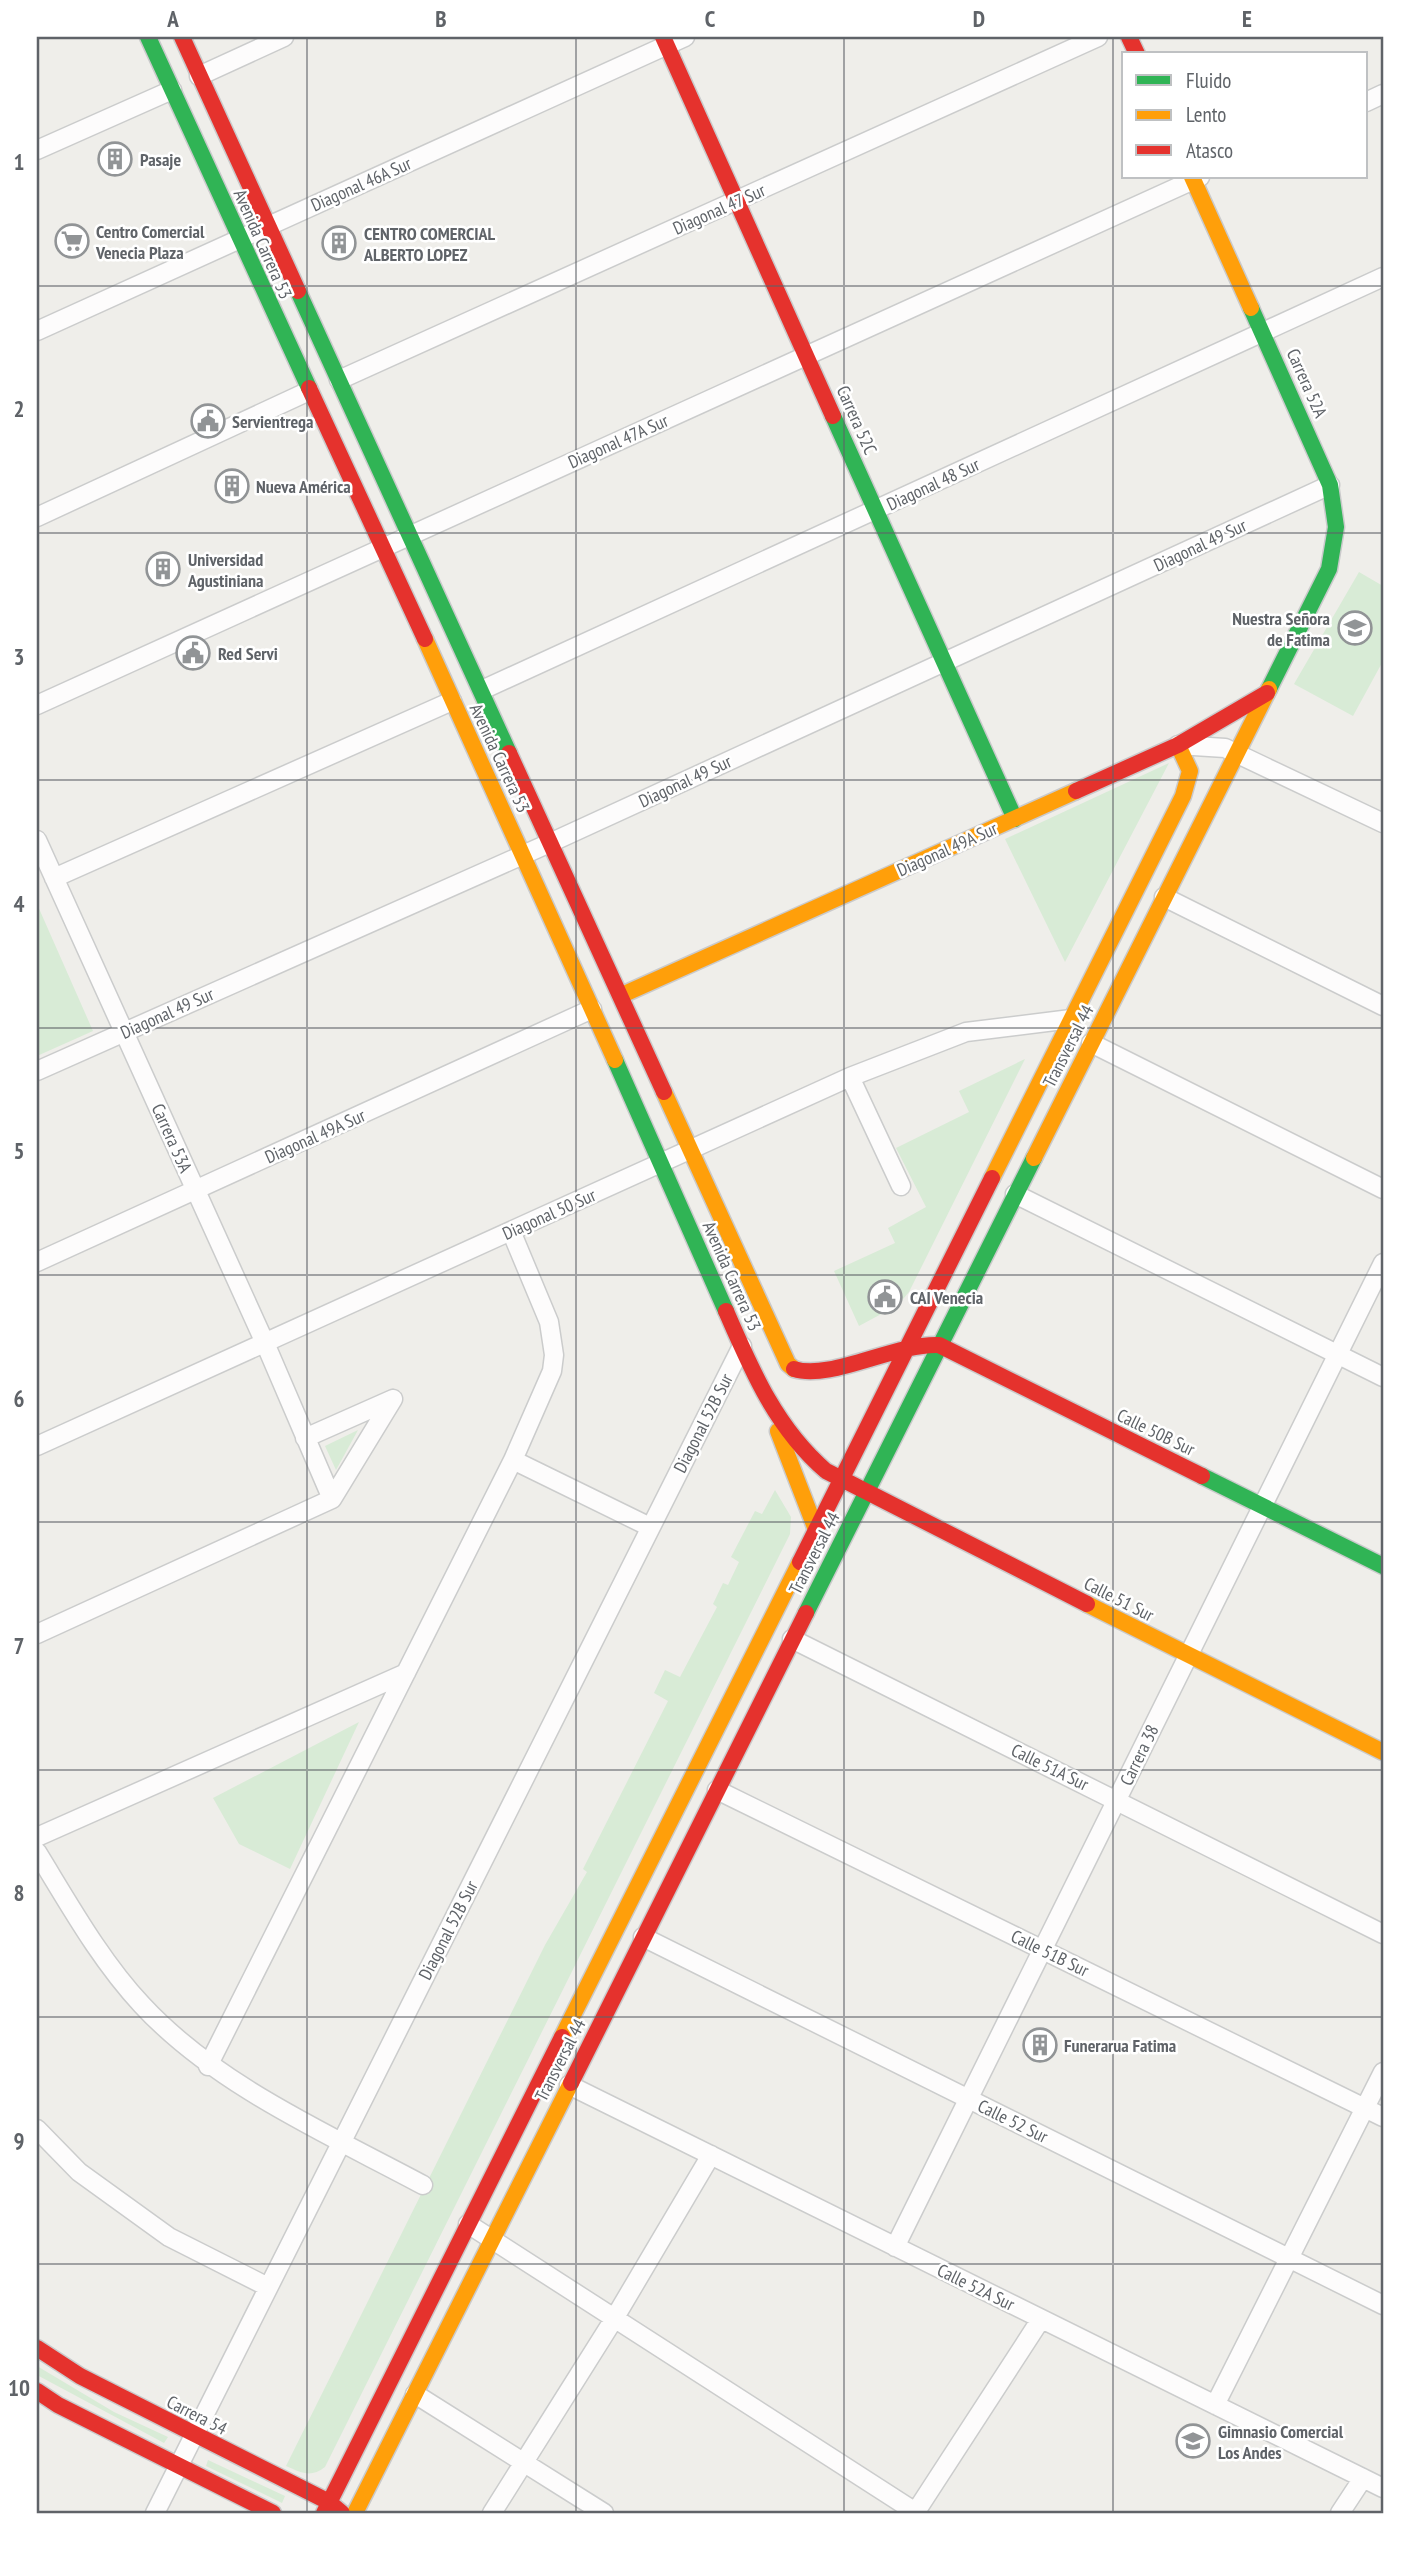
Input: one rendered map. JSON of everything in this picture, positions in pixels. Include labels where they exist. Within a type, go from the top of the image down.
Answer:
[{"type":"street","name":"Avenida Carrera 53","points":[[148,37],[381,549],[524,855],[763,1395],[801,1449],[838,1480]]},
{"type":"street","name":"Avenida Carrera 53","points":[[181,37],[789,1364],[804,1373],[813,1373],[909,1347]]},
{"type":"street","points":[[199,76],[284,37]]},
{"type":"street","name":"Diagonal 46A Sur","points":[[37,331],[664,41],[685,37]]},
{"type":"street","name":"Diagonal 47 Sur","points":[[340,380],[1098,37]]},
{"type":"street","name":"Carrera 52C","points":[[664,41],[1015,819]]},
{"type":"street","points":[[37,150],[172,89]]},
{"type":"street","name":"Carrera 52A","points":[[1195,178],[1330,485],[1336,509],[1335,549],[1329,569],[1309,611]]},
{"type":"street","name":"Diagonal 47A Sur","points":[[37,705],[1195,178]]},
{"type":"street","name":"Diagonal 48 Sur","points":[[482,690],[1383,277]]},
{"type":"street","points":[[37,517],[309,391]]},
{"type":"street","name":"Diagonal 49 Sur","points":[[37,1071],[524,855],[1330,485]]},
{"type":"street","name":"Transversal 44","points":[[355,2513],[1309,611]]},
{"type":"street","name":"Diagonal 49A Sur","points":[[622,995],[1178,745],[1268,693]]},
{"type":"street","points":[[54,878],[452,701]]},
{"type":"street","points":[[1178,745],[1212,745],[1237,753],[1383,823]]},
{"type":"street","name":"Transversal 44","points":[[332,2510],[468,2224],[838,1480],[909,1347],[1185,789],[1190,771],[1178,745]]},
{"type":"street","name":"Carrera 53A","points":[[37,840],[265,1343],[332,1499]]},
{"type":"street","points":[[1164,897],[1383,1006]]},
{"type":"street","name":"Diagonal 49A Sur","points":[[37,1262],[592,1009]]},
{"type":"street","name":"Diagonal 50 Sur","points":[[37,1446],[850,1077],[966,1032],[1071,1019]]},
{"type":"street","points":[[1091,1043],[1383,1189]]},
{"type":"street","points":[[850,1077],[901,1186]]},
{"type":"street","points":[[1015,1194],[1383,1377]]},
{"type":"street","points":[[208,2066],[513,1460],[552,1371],[554,1355],[547,1314],[511,1231]]},
{"type":"street","name":"Carrera 38","points":[[895,2247],[1383,1262]]},
{"type":"street","points":[[909,1347],[939,1345]]},
{"type":"street","name":"Calle 50B Sur","points":[[939,1345],[1383,1566]]},
{"type":"street","name":"Diagonal 52B Sur","points":[[155,2513],[742,1346]]},
{"type":"street","points":[[763,1395],[815,1527]]},
{"type":"street","points":[[37,1634],[332,1499],[393,1399],[305,1438]]},
{"type":"street","points":[[513,1460],[650,1527]]},
{"type":"street","name":"Calle 51 Sur","points":[[838,1480],[1383,1752]]},
{"type":"street","name":"Calle 51A Sur","points":[[792,1639],[1383,1934]]},
{"type":"street","points":[[37,1837],[406,1673]]},
{"type":"street","name":"Calle 51B Sur","points":[[717,1790],[1383,2117]]},
{"type":"street","points":[[37,1852],[87,1934],[141,2005],[208,2066],[423,2185]]},
{"type":"street","name":"Calle 52 Sur","points":[[643,1937],[1383,2305]]},
{"type":"street","points":[[1215,2405],[1383,2072]]},
{"type":"street","name":"Calle 52A Sur","points":[[569,2085],[1383,2488]]},
{"type":"street","points":[[37,2129],[79,2172],[169,2237],[268,2287]]},
{"type":"street","points":[[492,2513],[614,2319],[711,2155]]},
{"type":"street","points":[[468,2224],[916,2513],[1041,2319]]},
{"type":"street","name":"Carrera 54","points":[[37,2347],[80,2376],[332,2510]]},
{"type":"street","points":[[37,2391],[273,2513]]},
{"type":"street","points":[[415,2394],[604,2513]]},
{"type":"street","points":[[1340,2513],[1363,2478]]},
{"type":"green space","name":"Nuestra Señora de Fatima","points":[[1359,572],[1383,586],[1383,661],[1353,716],[1294,684]]},
{"type":"green space","points":[[1169,763],[1065,962],[1005,839]]},
{"type":"green space","points":[[37,904],[93,1031],[37,1056]]},
{"type":"green space","points":[[1025,1059],[909,1292],[898,1305],[859,1326],[834,1271],[895,1243],[888,1228],[926,1207],[896,1148],[969,1112],[959,1091]]},
{"type":"green space","points":[[358,1430],[336,1470],[325,1446]]},
{"type":"green space","points":[[775,1490],[791,1517],[790,1534],[325,2467],[306,2473],[286,2466],[545,1945],[587,1872],[583,1869],[668,1701],[654,1693],[665,1670],[680,1677],[717,1607],[713,1604],[723,1583],[728,1585],[739,1562],[731,1557],[755,1511],[762,1514]]},
{"type":"green space","points":[[359,1722],[290,1869],[239,1844],[213,1798]]},
{"type":"green space","points":[[37,2366],[114,2412],[168,2437],[164,2443],[37,2375]]},
{"type":"green space","points":[[208,2460],[285,2496],[282,2503],[206,2466]]},
{"type":"traffic: fast","points":[[148,37],[309,388]]},
{"type":"traffic: fast","points":[[298,291],[509,753]]},
{"type":"traffic: fast","points":[[1251,308],[1330,485],[1336,527],[1329,569],[1269,689]]},
{"type":"traffic: fast","points":[[833,416],[1015,819]]},
{"type":"traffic: fast","points":[[615,1060],[726,1311]]},
{"type":"traffic: fast","points":[[806,1613],[1034,1158]]},
{"type":"traffic: fast","points":[[1202,1476],[1383,1566]]},
{"type":"traffic: slow","points":[[1192,178],[1251,308]]},
{"type":"traffic: slow","points":[[425,639],[615,1060]]},
{"type":"traffic: slow","points":[[1034,1158],[1269,689]]},
{"type":"traffic: slow","points":[[992,1178],[1183,796],[1190,771],[1178,745]]},
{"type":"traffic: slow","points":[[622,995],[1076,791]]},
{"type":"traffic: slow","points":[[664,1092],[788,1364],[794,1369]]},
{"type":"traffic: slow","points":[[778,1431],[815,1527]]},
{"type":"traffic: slow","points":[[562,2037],[800,1562]]},
{"type":"traffic: slow","points":[[1087,1604],[1383,1752]]},
{"type":"traffic: slow","points":[[355,2513],[571,2083]]},
{"type":"traffic: jam","points":[[182,37],[298,291]]},
{"type":"traffic: jam","points":[[663,37],[833,416]]},
{"type":"traffic: jam","points":[[1129,37],[1136,52]]},
{"type":"traffic: jam","points":[[309,388],[425,639]]},
{"type":"traffic: jam","points":[[1076,791],[1178,745],[1267,693]]},
{"type":"traffic: jam","points":[[509,753],[664,1092]]},
{"type":"traffic: jam","points":[[800,1562],[992,1178]]},
{"type":"traffic: jam","points":[[726,1311],[756,1377],[779,1417],[808,1454],[826,1471],[1087,1604]]},
{"type":"traffic: jam","points":[[794,1369],[826,1370],[903,1350],[939,1345],[1202,1476]]},
{"type":"traffic: jam","points":[[571,2083],[806,1613]]},
{"type":"traffic: jam","points":[[324,2513],[562,2037]]},
{"type":"traffic: jam","points":[[37,2348],[80,2376],[329,2502],[342,2513]]},
{"type":"traffic: jam","points":[[37,2391],[58,2405],[273,2513]]},
{"type":"place","name":"Pasaje","points":[[115,159]]},
{"type":"place","name":"Centro Comercial Venecia Plaza","points":[[72,241]]},
{"type":"place","name":"CENTRO COMERCIAL ALBERTO LOPEZ","points":[[339,243]]},
{"type":"place","name":"Servientrega","points":[[208,421]]},
{"type":"place","name":"Nueva América","points":[[232,486]]},
{"type":"place","name":"Universidad Agustiniana","points":[[163,569]]},
{"type":"place","name":"Nuestra Señora de Fatima","points":[[1355,628]]},
{"type":"place","name":"Red Servi","points":[[193,653]]},
{"type":"place","name":"CAI Venecia","points":[[885,1297]]},
{"type":"place","name":"Funerarua Fatima","points":[[1040,2045]]},
{"type":"place","name":"Gimnasio Comercial Los Andes","points":[[1193,2441]]}]
